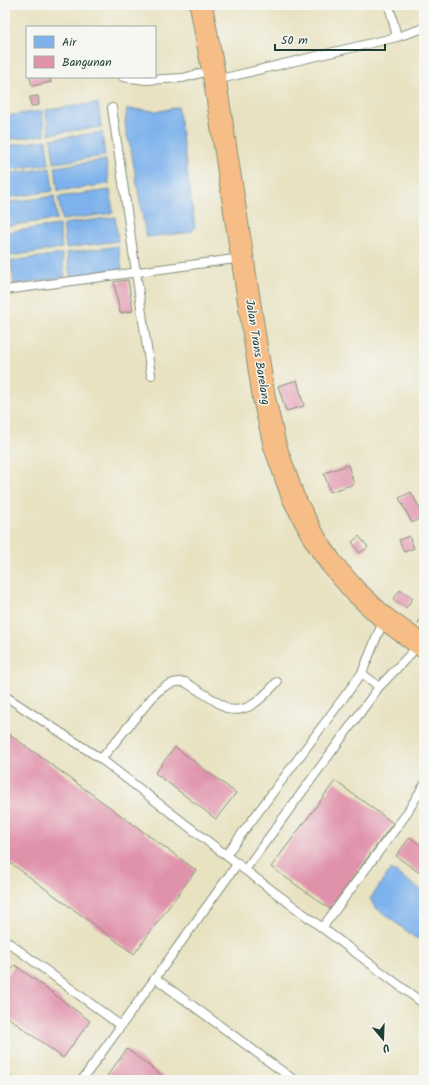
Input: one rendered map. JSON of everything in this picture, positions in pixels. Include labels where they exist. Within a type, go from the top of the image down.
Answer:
[{"type":"highway","name":"Jalan Trans Barelang","points":[[200,5],[214,75],[264,398],[275,446],[293,497],[314,539],[331,563],[355,591],[384,618],[422,646]]},
{"type":"lane","points":[[389,5],[397,37]]},
{"type":"lane","points":[[131,78],[146,80],[214,75],[397,37],[424,28]]},
{"type":"lane","points":[[112,108],[151,375]]},
{"type":"lane","points":[[5,290],[243,258]]},
{"type":"lane","points":[[226,855],[362,673],[384,618]]},
{"type":"lane","points":[[245,870],[379,688],[422,646]]},
{"type":"lane","points":[[362,673],[379,688]]},
{"type":"lane","points":[[101,759],[156,693],[167,684],[185,682],[228,709],[233,710],[241,709],[261,700],[277,682]]},
{"type":"lane","points":[[5,696],[101,759],[238,863],[245,870],[424,1004]]},
{"type":"lane","points":[[322,928],[405,816],[424,786]]},
{"type":"lane","points":[[82,1080],[238,863]]},
{"type":"lane","points":[[5,940],[121,1026]]},
{"type":"lane","points":[[155,978],[289,1079]]},
{"type":"water","points":[[98,103],[101,127],[49,134],[46,110]]},
{"type":"water","points":[[178,107],[195,227],[192,231],[186,233],[146,237],[125,124],[127,109],[160,111]]},
{"type":"water","points":[[42,111],[45,135],[5,140],[5,116]]},
{"type":"water","points":[[102,132],[105,156],[54,163],[51,139]]},
{"type":"water","points":[[46,140],[49,164],[5,170],[5,146]]},
{"type":"water","points":[[106,160],[109,184],[58,191],[55,167]]},
{"type":"water","points":[[50,168],[53,191],[5,198],[5,174]]},
{"type":"water","points":[[110,190],[113,213],[62,220],[58,197]]},
{"type":"water","points":[[54,196],[57,219],[6,226],[5,203]]},
{"type":"water","points":[[115,217],[118,241],[66,248],[63,224]]},
{"type":"water","points":[[59,225],[62,248],[11,256],[7,232]]},
{"type":"water","points":[[118,246],[122,269],[70,277],[67,253]]},
{"type":"water","points":[[62,254],[65,277],[14,285],[11,261]]},
{"type":"water","points":[[391,869],[424,892],[424,930],[417,939],[375,907],[370,899]]},
{"type":"building","points":[[30,78],[50,78],[51,82],[32,86]]},
{"type":"building","points":[[38,96],[39,105],[31,106],[30,97]]},
{"type":"building","points":[[128,280],[133,311],[120,313],[114,282]]},
{"type":"building","points":[[297,380],[304,406],[286,411],[278,386]]},
{"type":"building","points":[[348,465],[354,484],[330,492],[324,473]]},
{"type":"building","points":[[411,492],[424,516],[412,523],[399,498]]},
{"type":"building","points":[[359,536],[368,547],[360,553],[352,542]]},
{"type":"building","points":[[409,536],[414,548],[404,552],[399,540]]},
{"type":"building","points":[[400,590],[413,598],[406,608],[393,600]]},
{"type":"building","points":[[424,610],[424,626],[418,624]]},
{"type":"building","points":[[5,731],[196,870],[134,954],[5,859]]},
{"type":"building","points":[[175,747],[236,793],[216,819],[155,773]]},
{"type":"building","points":[[335,781],[393,823],[330,909],[271,867]]},
{"type":"building","points":[[410,837],[424,847],[424,876],[396,856]]},
{"type":"building","points":[[15,965],[90,1021],[63,1058],[5,1015],[5,978]]},
{"type":"building","points":[[127,1049],[168,1080],[104,1080]]}]
